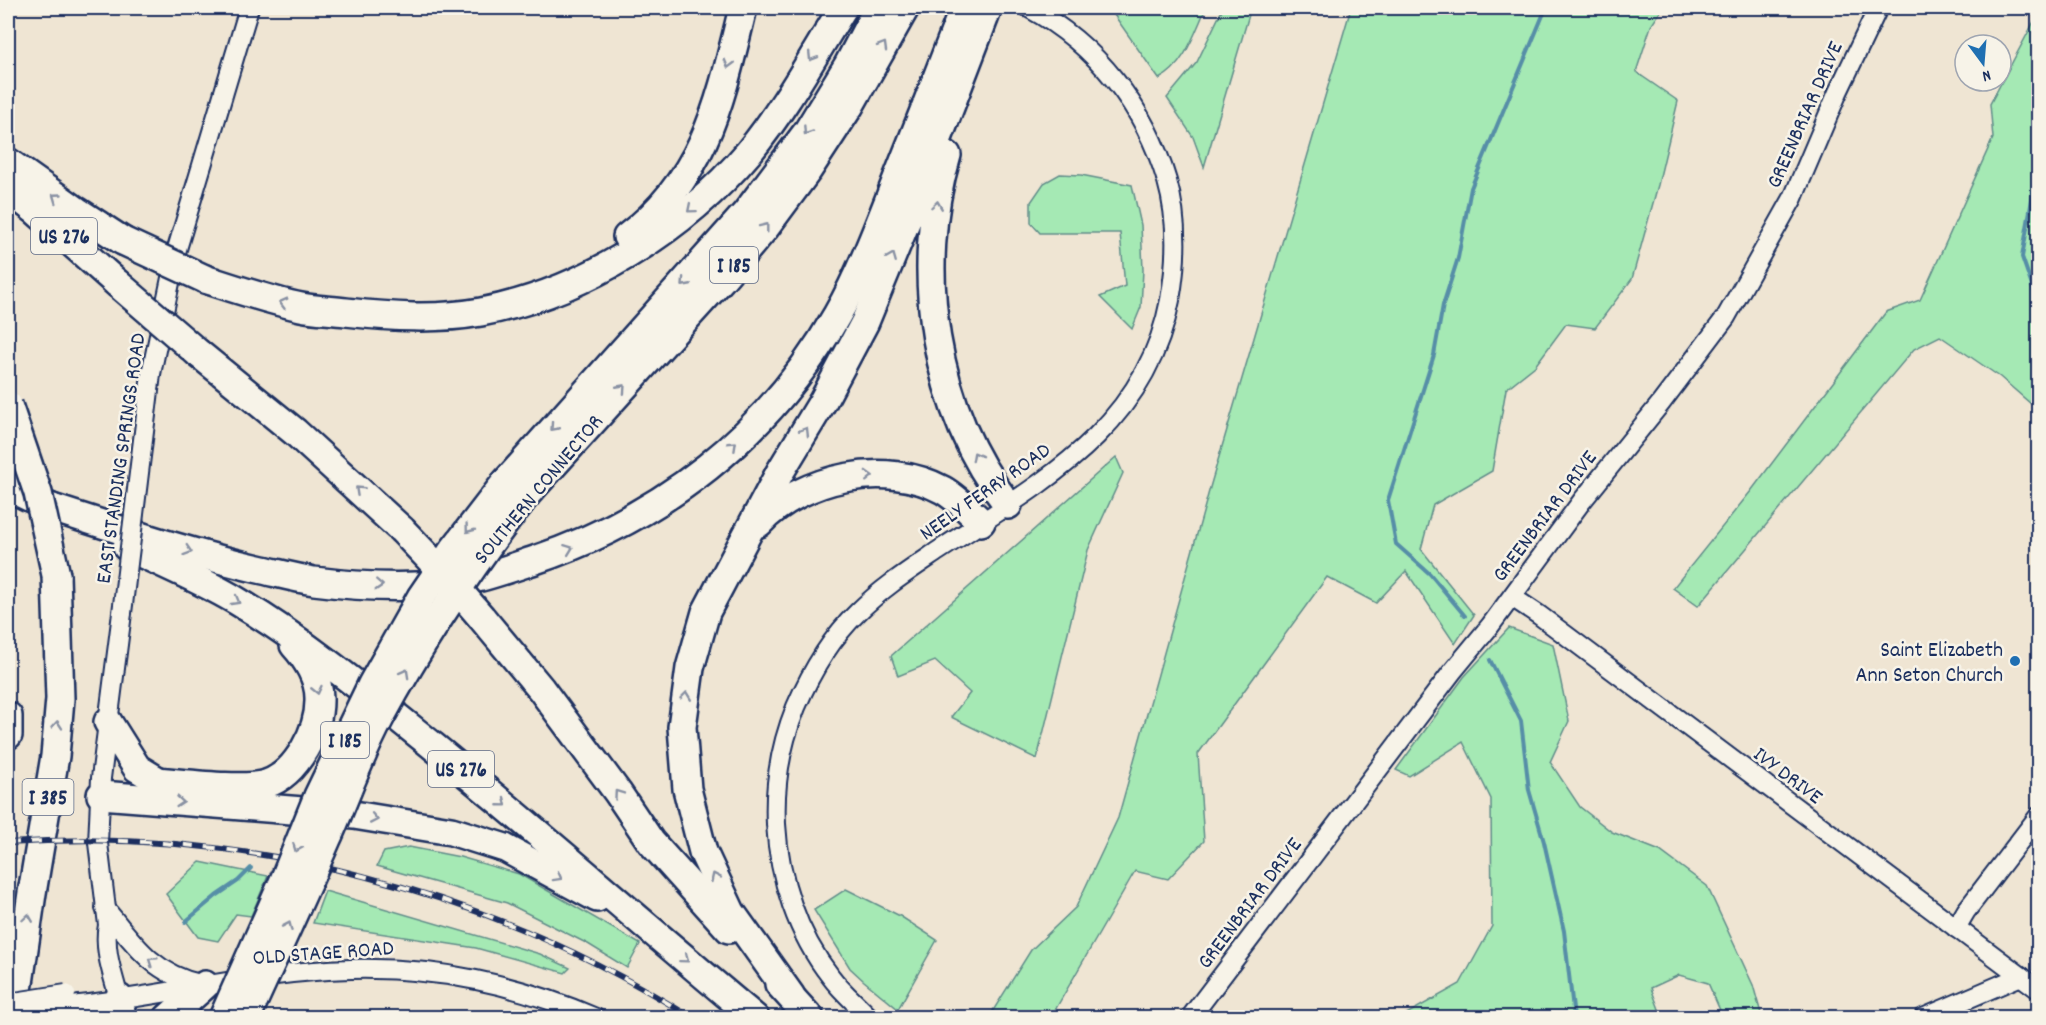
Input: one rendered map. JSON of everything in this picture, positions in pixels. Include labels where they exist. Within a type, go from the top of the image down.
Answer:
[{"type":"highway","points":[[340,311],[395,310],[450,304],[508,292],[580,265],[638,229],[677,189],[706,139],[716,112],[743,8]]},
{"type":"highway","points":[[8,162],[123,241],[205,279],[303,308],[396,318],[481,312],[525,300],[575,282],[627,255],[673,224],[714,190],[749,151],[780,108],[843,8]]},
{"type":"highway","name":"SOUTHERN CONNECTOR","points":[[246,1017],[379,720],[446,605],[478,557],[516,489],[746,213],[807,132],[848,65],[878,8]]},
{"type":"highway","name":"SOUTHERN CONNECTOR","points":[[223,1017],[285,878],[318,796],[372,684],[421,597],[451,553],[721,280],[765,228],[808,170],[849,107],[904,8]]},
{"type":"highway","points":[[52,508],[206,557],[310,580],[388,586],[440,585],[486,575],[570,549],[621,525],[671,495],[717,460],[772,405],[807,362],[837,315],[861,267],[964,8]]},
{"type":"highway","points":[[791,996],[731,912],[704,852],[687,789],[682,728],[690,668],[706,612],[780,472],[833,383],[865,322],[988,8]]},
{"type":"highway","points":[[999,8],[959,116],[944,166],[934,224],[932,288],[937,336],[947,383],[960,423],[981,466],[1008,504]]},
{"type":"highway","name":"US 276","points":[[8,189],[198,353],[295,432],[402,530],[446,576],[541,688],[651,842],[810,1017]]},
{"type":"highway","name":"I 385","points":[[8,405],[38,493],[56,575],[60,699],[55,756],[14,1017]]},
{"type":"highway","points":[[735,556],[764,518],[795,495],[823,483],[854,477],[900,477],[928,483],[952,496],[981,522]]},
{"type":"highway","name":"US 276","points":[[8,487],[214,588],[275,625],[353,681],[500,801],[640,922],[755,1017]]},
{"type":"highway","points":[[101,786],[160,782],[241,787],[267,784],[298,762],[311,737],[319,698],[306,658],[275,625]]},
{"type":"highway","points":[[8,716],[8,735]]},
{"type":"highway","points":[[108,722],[137,768],[160,782]]},
{"type":"highway","points":[[101,786],[354,815],[451,831],[505,848],[640,922]]},
{"type":"highway","points":[[168,1017],[205,985]]},
{"type":"street","name":"EAST STANDING SPRINGS ROAD","points":[[121,1008],[121,959],[117,936],[107,916],[99,851],[101,786],[151,374],[177,249],[249,8]]},
{"type":"street","name":"GREENBRIAR DRIVE","points":[[1190,1017],[1512,597],[1582,501],[1661,403],[1732,308],[1793,198],[1838,92],[1878,8]]},
{"type":"street","name":"NEELY FERRY ROAD","points":[[870,1017],[830,976],[809,943],[790,900],[779,858],[775,811],[779,766],[789,723],[805,685],[829,646],[858,612],[893,581],[1008,504],[1089,445],[1121,411],[1147,371],[1165,326],[1174,279],[1175,230],[1168,186],[1147,128],[1131,99],[1116,79],[1081,43],[1035,11]]},
{"type":"street","name":"IVY DRIVE","points":[[1512,597],[2038,989]]},
{"type":"street","points":[[1956,928],[1966,911],[2038,817]]},
{"type":"street","points":[[107,916],[148,958],[190,982],[205,985]]},
{"type":"street","name":"OLD STAGE ROAD","points":[[8,1004],[80,999],[121,1008],[205,985],[316,971],[398,969],[485,981],[526,991],[596,1017]]},
{"type":"street","points":[[1923,1017],[2021,976]]},
{"type":"street","name":"OLD STAGE ROAD","points":[[8,1017],[80,999]]},
{"type":"green space","points":[[1112,8],[1206,8],[1182,57],[1176,66],[1159,79],[1112,12]]},
{"type":"green space","points":[[1223,8],[1251,8],[1204,167],[1193,137],[1167,98],[1197,62]]},
{"type":"green space","points":[[1351,8],[1663,8],[1651,26],[1636,72],[1678,101],[1632,279],[1595,328],[1566,324],[1535,366],[1506,389],[1492,471],[1433,505],[1421,549],[1474,615],[1455,644],[1406,571],[1376,603],[1327,577],[1198,754],[1204,841],[1168,879],[1135,871],[1051,1017],[989,1017],[1031,950],[1076,907],[1118,818],[1211,484]]},
{"type":"green space","points":[[2038,14],[2038,410],[2000,377],[1940,336],[1914,349],[1698,606],[1673,588],[1751,491],[1886,312],[1920,300],[1993,138],[1990,104],[1996,93],[2013,93],[2013,61]]},
{"type":"green space","points":[[1060,174],[1081,175],[1132,185],[1141,225],[1143,270],[1141,307],[1132,329],[1100,297],[1125,286],[1120,233],[1040,233],[1031,223],[1031,202],[1044,183]]},
{"type":"green space","points":[[1116,457],[1123,473],[1088,550],[1037,759],[951,717],[970,693],[935,661],[898,676],[891,656]]},
{"type":"green space","points":[[1509,628],[1553,644],[1569,721],[1550,762],[1580,807],[1612,832],[1660,851],[1707,886],[1753,985],[1762,1017],[1723,1017],[1708,983],[1679,975],[1651,988],[1662,1017],[1535,1018],[1533,1011],[1514,1018],[1401,1017],[1460,984],[1492,926],[1491,799],[1463,742],[1409,776],[1396,770],[1464,677]]},
{"type":"green space","points":[[409,847],[460,857],[519,874],[640,944],[627,968],[588,944],[507,903],[377,866],[384,852]]},
{"type":"green space","points":[[200,862],[268,876],[251,916],[236,914],[218,941],[198,937],[166,894]]},
{"type":"green space","points":[[846,889],[900,916],[937,940],[898,1009],[850,968],[814,910]]},
{"type":"green space","points":[[325,891],[540,954],[570,968],[565,973],[476,948],[313,923]]},
{"type":"waterway","points":[[1465,616],[1430,574],[1396,544],[1388,500],[1434,355],[1443,305],[1458,258],[1471,188],[1546,8]]},
{"type":"waterway","points":[[2038,164],[2022,257],[2038,303]]},
{"type":"waterway","points":[[1490,660],[1521,721],[1529,790],[1544,842],[1564,931],[1574,1018]]},
{"type":"waterway","points":[[185,922],[238,881],[251,868]]},
{"type":"railway","points":[[8,843],[98,840],[187,845],[276,857],[364,876],[449,902],[533,934],[614,973],[692,1018]]},
{"type":"place","name":"Saint Elizabeth Ann Seton Church","points":[[2015,661]]}]
